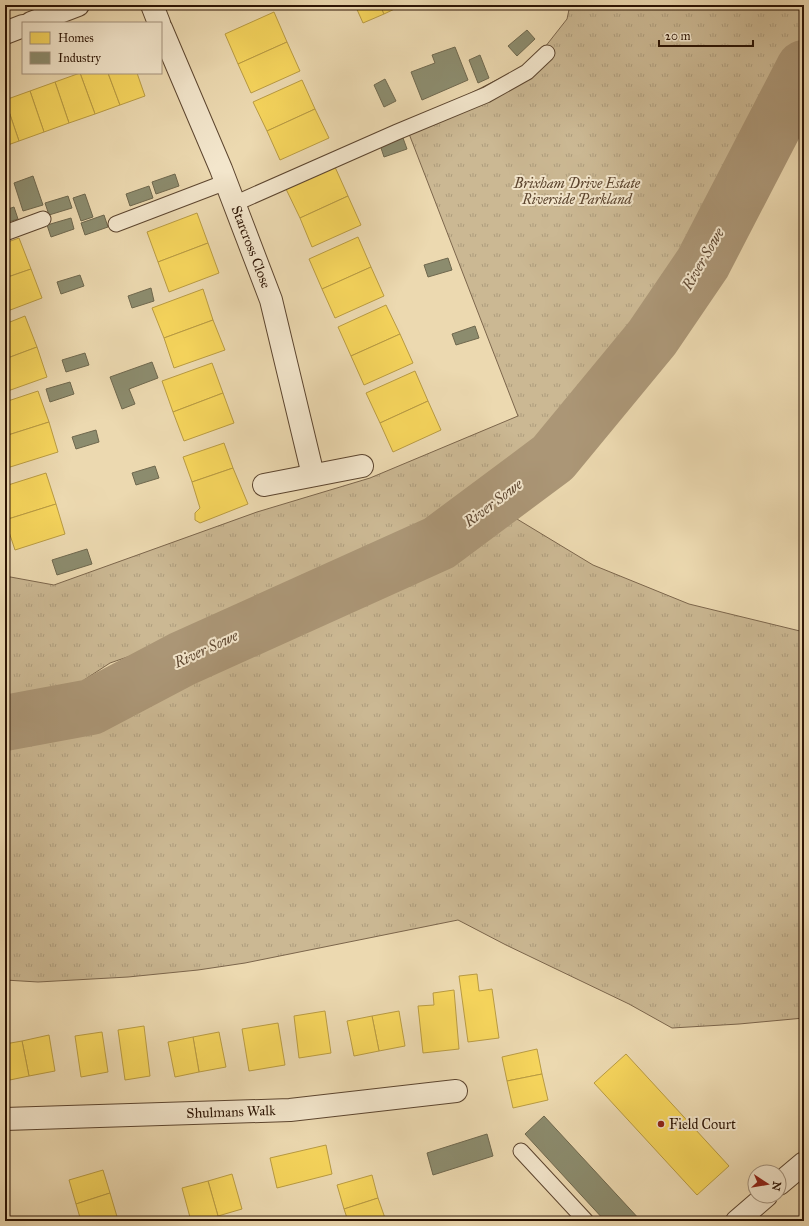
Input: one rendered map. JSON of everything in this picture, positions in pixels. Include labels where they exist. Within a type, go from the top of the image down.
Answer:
[{"type":"street","points":[[34,22],[78,5]]},
{"type":"street","points":[[152,5],[159,22]]},
{"type":"street","points":[[5,33],[22,26]]},
{"type":"street","name":"Starcross Close","points":[[162,30],[226,182],[271,300],[313,475]]},
{"type":"street","points":[[264,485],[362,466]]},
{"type":"street","name":"Shulmans Walk","points":[[5,1119],[290,1110],[456,1091]]},
{"type":"street","points":[[787,1177],[804,1162]]},
{"type":"street","points":[[737,1221],[757,1204]]},
{"type":"lane","points":[[234,204],[397,132],[486,95],[527,72],[546,53]]},
{"type":"lane","points":[[116,224],[226,182]]},
{"type":"lane","points":[[5,233],[43,219]]},
{"type":"lane","points":[[520,1151],[586,1221]]},
{"type":"green space","name":"Brixham Drive Estate Riverside Parkland","points":[[570,5],[804,5],[804,45],[721,212],[662,313],[620,366],[539,450],[489,491],[409,542],[216,630],[110,663],[84,680],[63,700],[10,712],[5,711],[5,576],[54,585],[257,512],[370,478],[518,416],[406,126],[534,61],[567,19]]},
{"type":"green space","points":[[512,516],[593,565],[689,604],[804,632],[804,1018],[672,1028],[629,1004],[506,945],[458,920],[245,963],[198,970],[128,977],[38,982],[5,980],[5,742],[100,725],[232,665],[346,609],[396,580],[445,561]]},
{"type":"building: Homes","points":[[355,5],[380,5],[384,14],[363,23]]},
{"type":"building: Homes","points":[[380,5],[403,5],[384,14]]},
{"type":"building: Homes","points":[[274,12],[287,42],[238,64],[225,34]]},
{"type":"building: Homes","points":[[287,42],[300,71],[251,93],[238,64]]},
{"type":"building: Homes","points":[[80,74],[108,74],[120,105],[95,114]]},
{"type":"building: Homes","points":[[80,74],[95,114],[69,123],[55,82]]},
{"type":"building: Homes","points":[[108,74],[137,74],[145,96],[120,105]]},
{"type":"building: Homes","points":[[302,80],[315,109],[267,131],[253,102]]},
{"type":"building: Homes","points":[[55,82],[69,123],[44,132],[30,91]]},
{"type":"building: Homes","points":[[30,91],[44,132],[19,141],[5,100]]},
{"type":"building: Homes","points":[[5,100],[19,141],[5,146]]},
{"type":"building: Homes","points":[[315,109],[329,138],[280,160],[267,131]]},
{"type":"building: Homes","points":[[335,167],[348,196],[300,218],[286,189]]},
{"type":"building: Homes","points":[[348,196],[361,225],[312,247],[300,218]]},
{"type":"building: Homes","points":[[197,213],[208,243],[158,262],[147,232]]},
{"type":"building: Homes","points":[[358,237],[371,267],[322,289],[309,259]]},
{"type":"building: Homes","points":[[19,238],[31,269],[5,278],[5,243]]},
{"type":"building: Homes","points":[[208,243],[219,273],[169,292],[158,262]]},
{"type":"building: Homes","points":[[371,267],[384,296],[335,318],[322,289]]},
{"type":"building: Homes","points":[[31,269],[42,298],[5,312],[5,278]]},
{"type":"building: Homes","points":[[203,289],[213,320],[164,338],[152,308]]},
{"type":"building: Homes","points":[[386,305],[400,334],[351,356],[338,327]]},
{"type":"building: Homes","points":[[25,316],[37,347],[5,359],[5,324]]},
{"type":"building: Homes","points":[[213,320],[225,350],[174,368],[164,338]]},
{"type":"building: Homes","points":[[400,334],[413,363],[364,385],[351,356]]},
{"type":"building: Homes","points":[[37,347],[47,377],[5,392],[5,359]]},
{"type":"building: Homes","points":[[212,363],[223,393],[173,412],[162,381]]},
{"type":"building: Homes","points":[[415,371],[428,401],[380,423],[366,393]]},
{"type":"building: Homes","points":[[38,391],[49,422],[5,436],[5,402]]},
{"type":"building: Homes","points":[[223,393],[234,423],[184,441],[173,412]]},
{"type":"building: Homes","points":[[428,401],[441,430],[393,452],[380,423]]},
{"type":"building: Homes","points":[[49,422],[58,452],[7,468],[5,462],[5,436]]},
{"type":"building: Homes","points":[[224,443],[233,468],[192,482],[183,457]]},
{"type":"building: Homes","points":[[233,468],[248,504],[200,523],[195,520],[195,513],[200,508],[192,482]]},
{"type":"building: Homes","points":[[46,473],[56,504],[5,520],[5,486]]},
{"type":"building: Homes","points":[[56,504],[65,534],[15,550],[5,520]]},
{"type":"building: Homes","points":[[477,974],[479,991],[492,989],[499,1038],[468,1042],[459,976]]},
{"type":"building: Homes","points":[[454,990],[459,1049],[423,1053],[418,1006],[434,1005],[433,993]]},
{"type":"building: Homes","points":[[325,1011],[331,1053],[299,1058],[294,1016]]},
{"type":"building: Homes","points":[[399,1011],[405,1046],[379,1051],[372,1016]]},
{"type":"building: Homes","points":[[372,1016],[379,1051],[354,1056],[347,1021]]},
{"type":"building: Homes","points":[[278,1023],[285,1065],[249,1071],[242,1029]]},
{"type":"building: Homes","points":[[144,1026],[150,1076],[125,1080],[118,1030]]},
{"type":"building: Homes","points":[[102,1032],[108,1072],[81,1077],[75,1036]]},
{"type":"building: Homes","points":[[219,1032],[226,1067],[199,1072],[193,1037]]},
{"type":"building: Homes","points":[[49,1035],[55,1071],[29,1076],[22,1041]]},
{"type":"building: Homes","points":[[193,1037],[199,1072],[175,1077],[168,1042]]},
{"type":"building: Homes","points":[[22,1041],[29,1076],[5,1081],[5,1044]]},
{"type":"building: Homes","points":[[537,1049],[542,1074],[507,1081],[502,1057]]},
{"type":"building: Homes","name":"Field Court","points":[[626,1054],[729,1166],[697,1195],[594,1083]]},
{"type":"building: Homes","points":[[542,1074],[548,1100],[513,1108],[507,1081]]},
{"type":"building: Homes","points":[[326,1145],[332,1174],[277,1188],[270,1158]]},
{"type":"building: Homes","points":[[103,1170],[110,1193],[76,1204],[69,1180]]},
{"type":"building: Homes","points":[[232,1174],[242,1209],[218,1216],[208,1181]]},
{"type":"building: Homes","points":[[372,1175],[378,1198],[344,1209],[337,1185]]},
{"type":"building: Homes","points":[[208,1181],[218,1216],[199,1221],[191,1221],[182,1188]]},
{"type":"building: Homes","points":[[110,1193],[118,1220],[81,1221],[76,1204]]},
{"type":"building: Homes","points":[[378,1198],[386,1221],[348,1221],[344,1209]]},
{"type":"building: Industry","points":[[527,30],[535,39],[517,56],[508,46]]},
{"type":"building: Industry","points":[[455,47],[468,80],[422,100],[411,72],[435,63],[432,55]]},
{"type":"building: Industry","points":[[480,55],[489,78],[478,83],[469,60]]},
{"type":"building: Industry","points":[[385,79],[396,101],[384,107],[374,85]]},
{"type":"building: Industry","points":[[403,138],[407,149],[384,157],[380,145]]},
{"type":"building: Industry","points":[[175,174],[179,186],[156,194],[152,182]]},
{"type":"building: Industry","points":[[33,176],[43,205],[23,211],[14,183]]},
{"type":"building: Industry","points":[[149,186],[153,198],[130,206],[126,194]]},
{"type":"building: Industry","points":[[85,194],[93,217],[81,221],[73,198]]},
{"type":"building: Industry","points":[[68,196],[72,208],[49,215],[45,203]]},
{"type":"building: Industry","points":[[14,207],[18,219],[5,223],[5,210]]},
{"type":"building: Industry","points":[[104,215],[108,227],[85,235],[81,223]]},
{"type":"building: Industry","points":[[71,218],[74,229],[51,237],[47,225]]},
{"type":"building: Industry","points":[[448,258],[452,270],[428,277],[424,265]]},
{"type":"building: Industry","points":[[80,275],[84,286],[61,294],[57,282]]},
{"type":"building: Industry","points":[[151,288],[154,301],[132,308],[128,296]]},
{"type":"building: Industry","points":[[475,326],[479,338],[456,345],[452,334]]},
{"type":"building: Industry","points":[[85,353],[89,365],[66,372],[62,360]]},
{"type":"building: Industry","points":[[152,362],[158,378],[129,389],[135,404],[122,409],[110,377]]},
{"type":"building: Industry","points":[[70,382],[74,394],[50,402],[46,389]]},
{"type":"building: Industry","points":[[96,430],[99,442],[76,449],[72,437]]},
{"type":"building: Industry","points":[[155,466],[159,478],[136,485],[132,473]]},
{"type":"building: Industry","points":[[87,549],[92,564],[57,575],[52,560]]},
{"type":"building: Industry","points":[[544,1116],[641,1221],[605,1221],[525,1134]]},
{"type":"building: Industry","points":[[487,1134],[493,1156],[433,1175],[427,1153]]},
{"type":"waterway","name":"River Sowe","points":[[5,723],[91,707],[182,659],[439,543],[553,458],[652,338],[703,263],[804,68]]},
{"type":"place","name":"Field Court","points":[[661,1124]]}]
